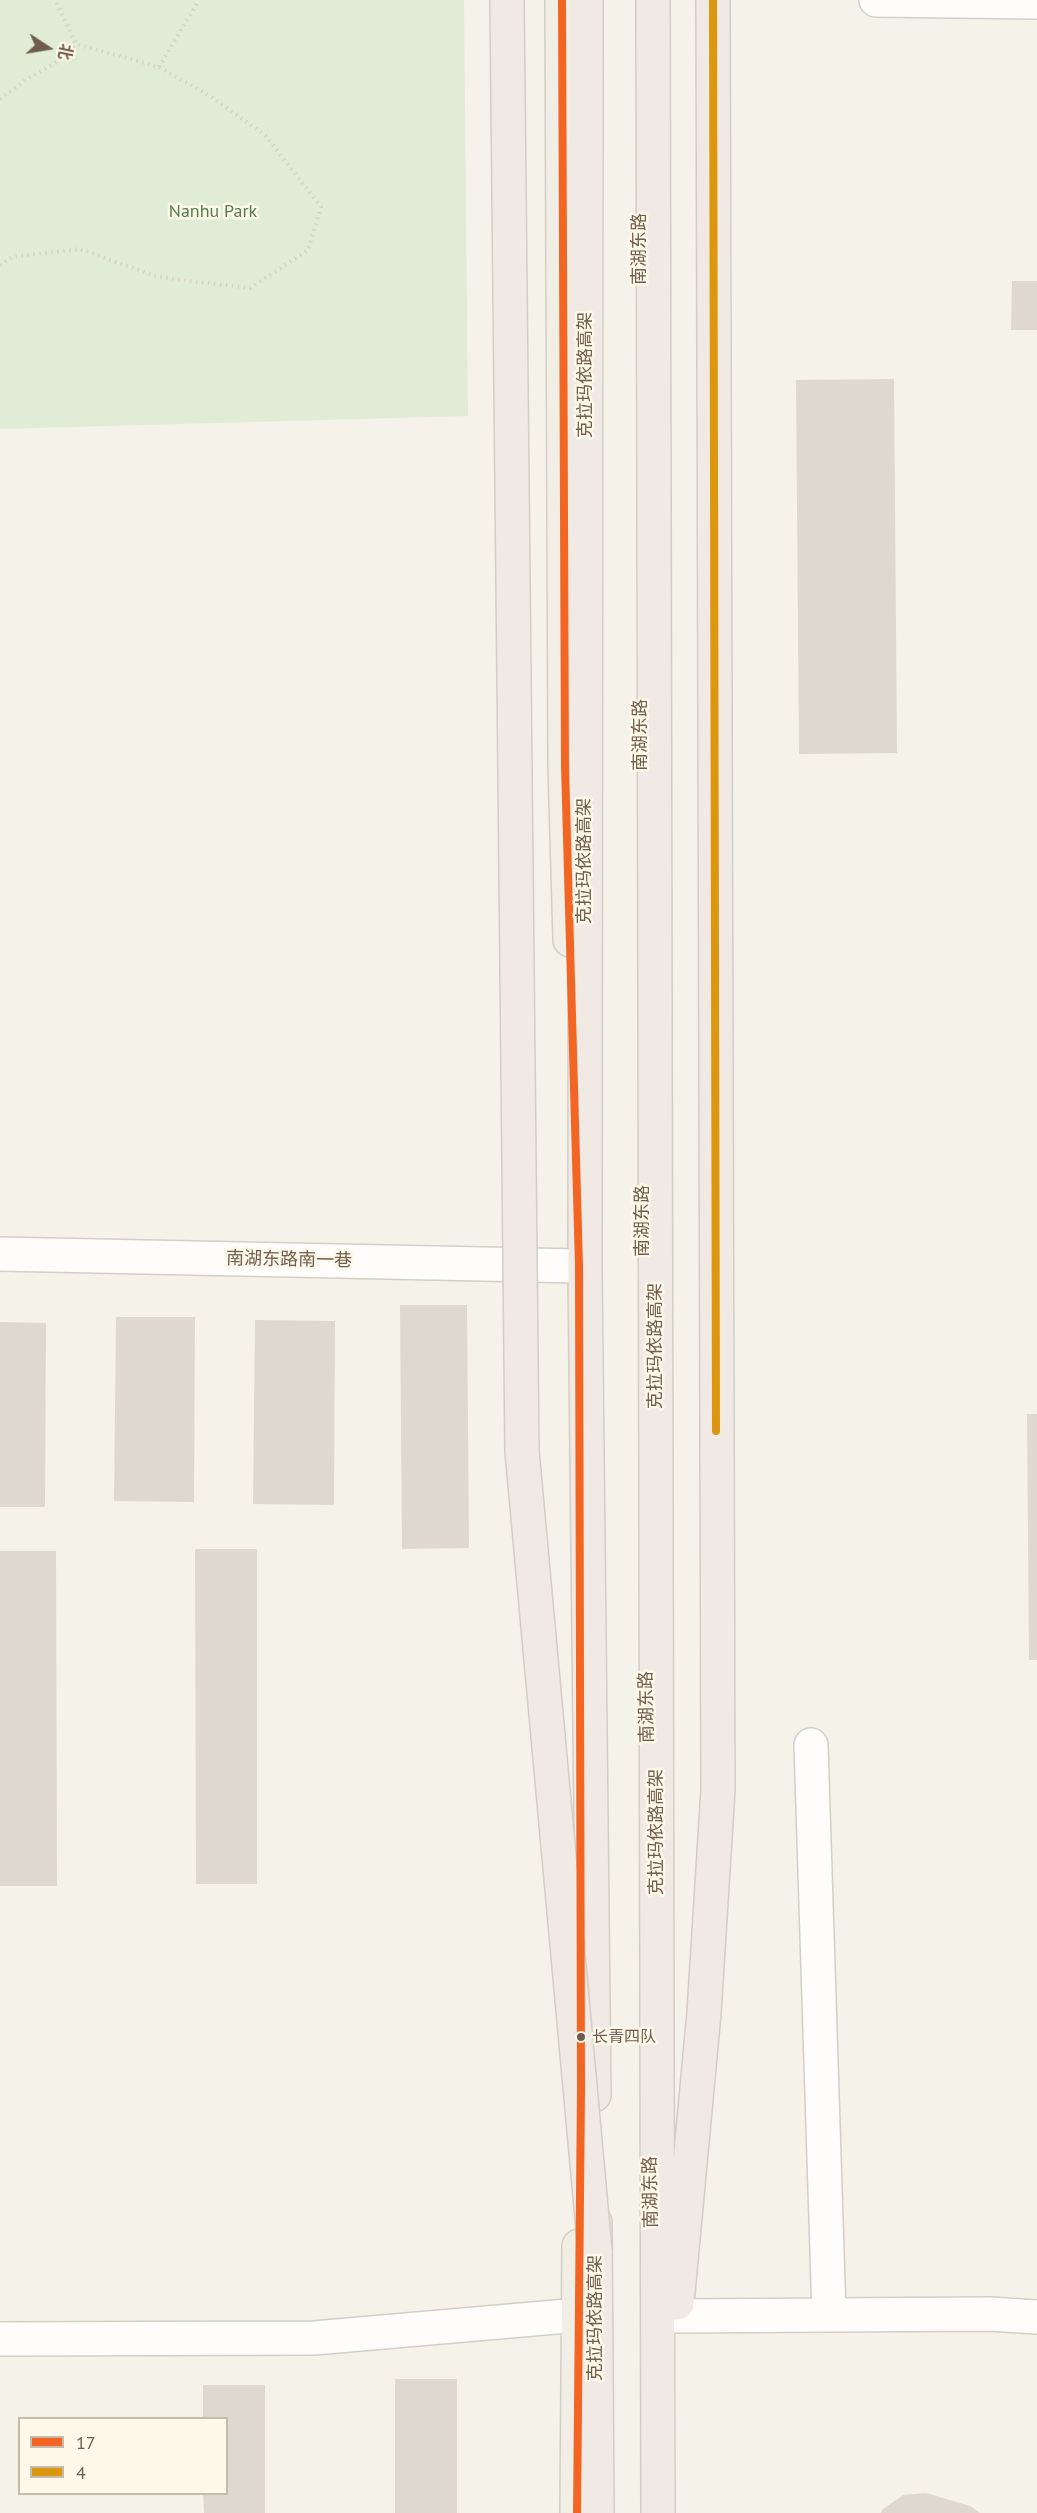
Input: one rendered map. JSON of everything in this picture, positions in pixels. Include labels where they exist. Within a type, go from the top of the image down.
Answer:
[{"type":"highway","points":[[507,0],[522,1451],[595,2251]]},
{"type":"highway","name":"克拉玛依路高架","points":[[586,0],[585,1269],[597,2513]]},
{"type":"highway","name":"克拉玛依路高架","points":[[653,0],[657,2505]]},
{"type":"highway","points":[[657,2505],[704,2013],[718,1790],[712,0]]},
{"type":"main road","points":[[562,0],[565,766],[579,1266],[581,2090],[577,2513]]},
{"type":"main road","name":"南湖东路","points":[[639,0],[644,1418],[657,2505]]},
{"type":"street","points":[[876,0],[1037,2]]},
{"type":"street","name":"南湖东路南一巷","points":[[0,1254],[579,1266]]},
{"type":"street","points":[[812,1745],[829,2315]]},
{"type":"street","points":[[676,2316],[990,2314],[1037,2317]]},
{"type":"street","points":[[0,2339],[314,2338],[579,2315]]},
{"type":"path","points":[[0,265],[12,257],[80,249],[158,277],[250,288],[308,250],[321,207],[265,135],[210,96],[159,67],[76,44],[55,0]]},
{"type":"path","points":[[159,67],[199,0]]},
{"type":"path","points":[[0,99],[27,79],[57,62],[76,44]]},
{"type":"green space","name":"Nanhu Park","points":[[0,0],[464,0],[468,416],[0,429]]},
{"type":"building","points":[[1012,281],[1037,281],[1037,330],[1011,330]]},
{"type":"building","points":[[894,379],[897,753],[799,754],[796,380]]},
{"type":"building","points":[[400,1305],[467,1305],[469,1548],[402,1549]]},
{"type":"building","points":[[116,1317],[195,1317],[194,1502],[114,1501]]},
{"type":"building","points":[[255,1320],[335,1321],[334,1505],[253,1504]]},
{"type":"building","points":[[0,1322],[46,1323],[45,1507],[0,1507]]},
{"type":"building","points":[[1027,1414],[1037,1414],[1037,1660],[1029,1660]]},
{"type":"building","points":[[195,1549],[257,1549],[257,1884],[196,1884]]},
{"type":"building","points":[[0,1551],[56,1551],[57,1886],[0,1886]]},
{"type":"building","points":[[395,2379],[457,2379],[457,2513],[395,2513]]},
{"type":"building","points":[[203,2385],[265,2385],[265,2513],[204,2513],[203,2495],[228,2495],[228,2417],[203,2417]]},
{"type":"building","points":[[926,2493],[970,2506],[980,2513],[881,2513],[903,2495]]},
{"type":"transit line","name":"17","points":[[562,0],[565,766],[579,1266],[581,2090],[577,2513]]},
{"type":"transit line","name":"4","points":[[713,0],[716,1431]]},
{"type":"place","name":"长青四队","points":[[581,2037]]}]
